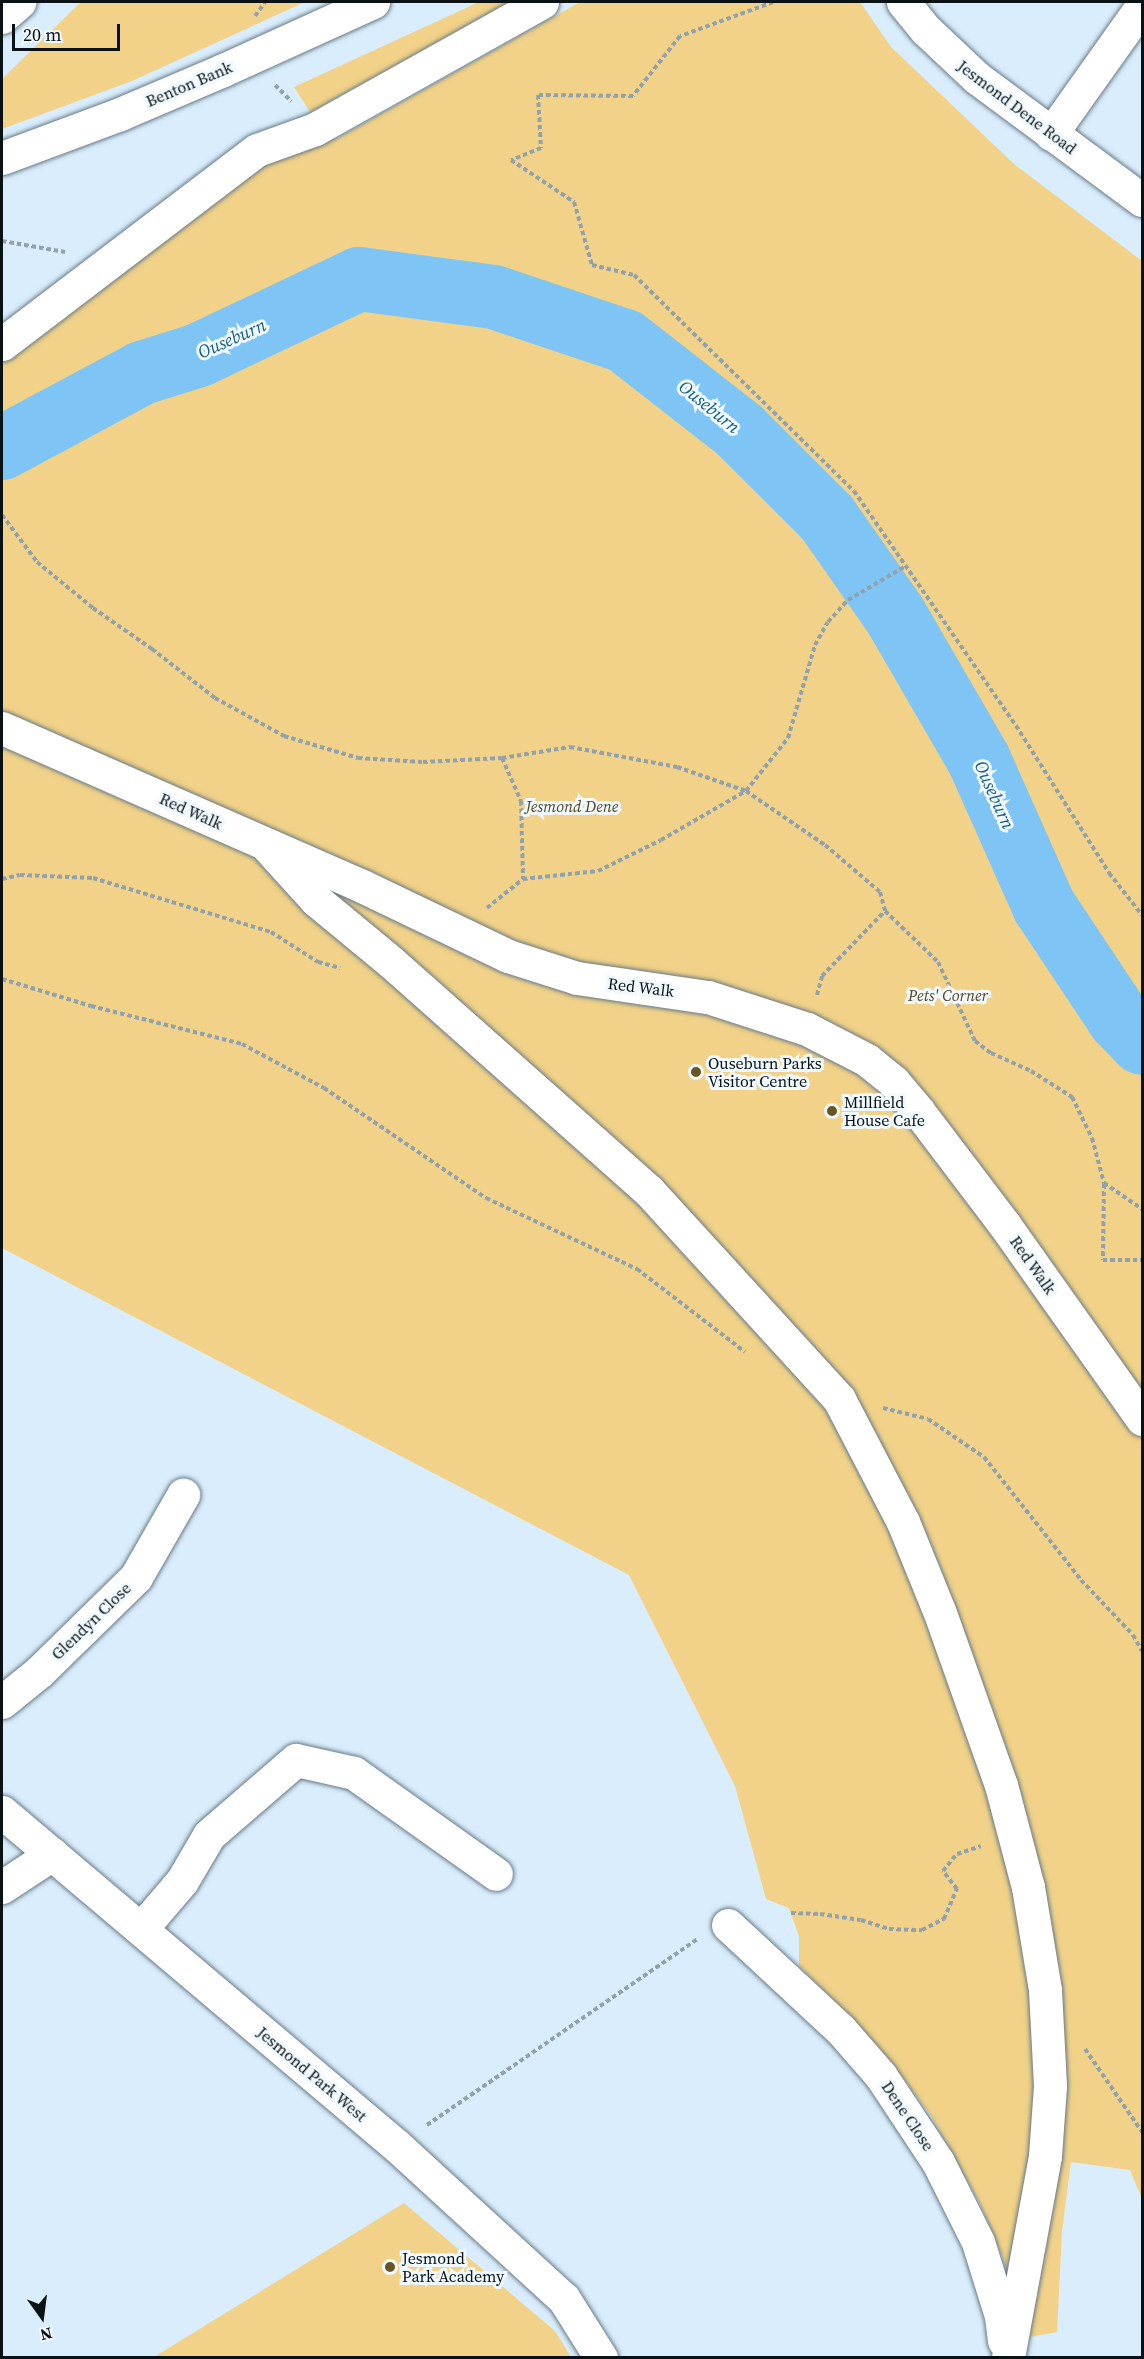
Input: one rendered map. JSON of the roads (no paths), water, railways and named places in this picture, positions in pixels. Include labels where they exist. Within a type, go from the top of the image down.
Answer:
[{"type":"main road","points":[[2,17],[19,2]]},
{"type":"main road","name":"Benton Bank","points":[[2,158],[120,114],[374,2]]},
{"type":"main road","points":[[2,344],[257,150],[315,129],[542,2]]},
{"type":"main road","name":"Jesmond Dene Road","points":[[903,2],[949,54],[1051,134],[1143,200]]},
{"type":"main road","points":[[1051,134],[1143,6]]},
{"type":"main road","name":"Red Walk","points":[[2,728],[362,886],[508,956],[578,978],[708,997],[807,1029],[867,1060],[894,1082],[1004,1224],[1143,1419]]},
{"type":"main road","points":[[265,844],[316,900],[392,962],[650,1191],[839,1399],[862,1438],[903,1522],[940,1612],[1001,1785],[1028,1887],[1045,1990],[1050,2086],[1045,2156],[1007,2358]]},
{"type":"main road","name":"Glendyn Close","points":[[2,1702],[39,1672],[136,1577],[183,1495]]},
{"type":"main road","points":[[141,1929],[182,1881],[209,1835],[296,1760],[354,1773],[496,1874]]},
{"type":"main road","name":"Jesmond Park West","points":[[2,1812],[397,2146],[564,2300],[601,2358]]},
{"type":"main road","points":[[2,1887],[52,1854]]},
{"type":"main road","name":"Dene Close","points":[[728,1925],[841,2030],[881,2076],[938,2162],[978,2242],[1001,2316],[1007,2358]]},
{"type":"waterway","name":"Ouseburn","points":[[2,448],[142,373],[199,355],[359,279],[494,297],[625,341],[739,430],[827,518],[895,615],[979,760],[1044,906],[1119,1019],[1142,1043]]},
{"type":"place","name":"Ouseburn Parks Visitor Centre","points":[[696,1072]]},
{"type":"place","name":"Millfield House Cafe","points":[[832,1111]]},
{"type":"place","name":"Jesmond Park Academy","points":[[390,2267]]},
{"type":"park label","name":"Jesmond Dene","points":[[572,806]]},
{"type":"park label","name":"Pets' Corner","points":[[948,995]]}]
